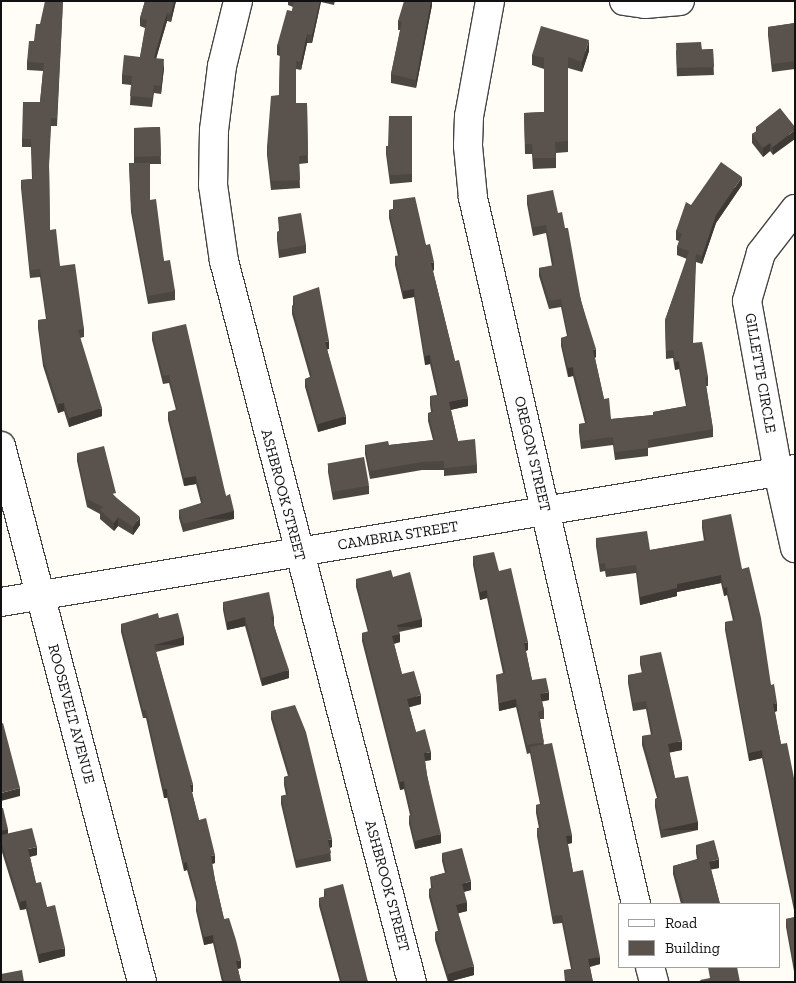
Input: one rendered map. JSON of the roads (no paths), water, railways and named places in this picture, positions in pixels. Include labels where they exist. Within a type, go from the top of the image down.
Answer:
[{"type":"street","name":"ASHBROOK STREET","points":[[238,1],[222,66],[214,130],[216,208],[237,321],[412,982]]},
{"type":"street","name":"OREGON STREET","points":[[490,1],[470,116],[470,180],[636,903]]},
{"type":"street","points":[[624,1],[644,4],[680,1]]},
{"type":"street","name":"GILLETTE CIRCLE","points":[[795,209],[761,253],[748,301],[786,470],[795,548]]},
{"type":"street","name":"ROOSEVELT AVENUE","points":[[1,446],[142,982]]},
{"type":"street","name":"CAMBRIA STREET","points":[[1,602],[786,470]]},
{"type":"street","points":[[650,968],[654,982]]}]
